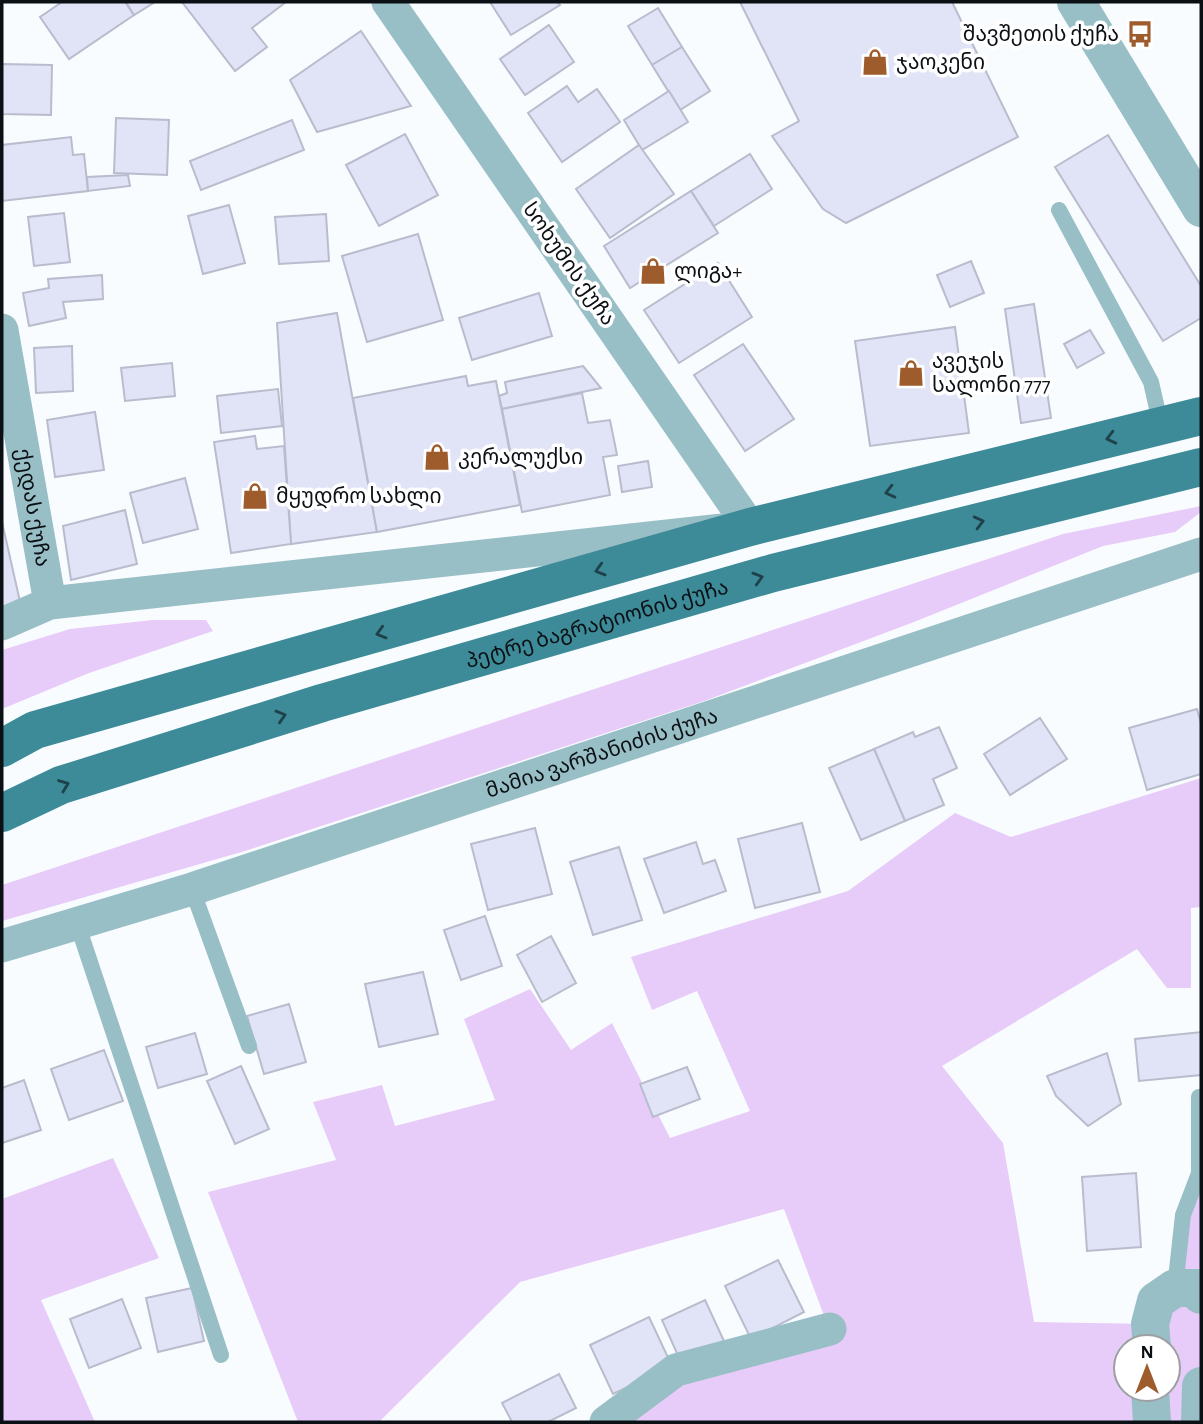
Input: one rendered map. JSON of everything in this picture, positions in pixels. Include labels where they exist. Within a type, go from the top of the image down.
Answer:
[{"type":"main road","points":[[1161,426],[1201,399]]},
{"type":"main road","points":[[2,748],[35,730],[750,527],[1201,416]]},
{"type":"main road","name":"პეტრე ბაგრატიონის ქუჩა","points":[[2,813],[61,785],[322,703],[773,573],[1191,473]]},
{"type":"street","name":"სოხუმის ქუჩა","points":[[388,2],[750,527]]},
{"type":"street","points":[[1076,2],[1201,208]]},
{"type":"street","name":"ქედას ქუჩა","points":[[2,330],[50,603]]},
{"type":"street","points":[[2,624],[50,603],[750,527]]},
{"type":"street","name":"მამია ვარშანიძის ქუჩა","points":[[2,946],[192,889],[1201,554]]},
{"type":"street","points":[[1151,1333],[1150,1324],[1156,1301],[1188,1292]]},
{"type":"street","points":[[606,1422],[676,1370],[830,1329]]},
{"type":"street","points":[[1200,1422],[1201,1385]]},
{"type":"street","points":[[1151,1403],[1152,1422]]},
{"type":"lane","points":[[1059,210],[1151,382],[1161,426]]},
{"type":"lane","points":[[192,889],[249,1046]]},
{"type":"lane","points":[[77,923],[221,1355]]},
{"type":"lane","points":[[1188,1292],[1183,1215],[1200,1169],[1199,1097]]},
{"type":"shaded area","points":[[1201,506],[1201,512],[1175,532],[1103,546],[914,622],[707,700],[245,851],[2,921],[2,885],[1063,534]]},
{"type":"shaded area","points":[[153,620],[206,620],[213,631],[89,673],[2,709],[2,650],[70,629]]},
{"type":"shaded area","points":[[1201,778],[1201,907],[1191,908],[1191,988],[1167,988],[1137,949],[942,1066],[1003,1143],[1034,1322],[1150,1324],[1175,1288],[1201,1168],[1201,1422],[606,1422],[676,1370],[829,1329],[784,1209],[520,1282],[379,1422],[298,1422],[208,1192],[336,1160],[313,1102],[382,1085],[395,1126],[495,1100],[464,1019],[530,989],[571,1050],[612,1023],[670,1138],[750,1111],[697,991],[652,1010],[631,957],[848,891],[955,813],[1011,837]]},
{"type":"shaded area","points":[[113,1158],[159,1258],[41,1300],[95,1422],[2,1422],[2,1199]]},
{"type":"building","points":[[62,2],[125,2],[134,15],[69,59],[40,17]]},
{"type":"building","points":[[126,2],[155,2],[134,15]]},
{"type":"building","points":[[182,2],[286,2],[252,28],[267,47],[235,71]]},
{"type":"building","points":[[490,2],[557,2],[560,5],[511,35]]},
{"type":"building","name":"ჯაოკენი","points":[[740,2],[952,2],[1018,137],[846,223],[823,209],[772,136],[799,121]]},
{"type":"building","points":[[658,8],[682,47],[652,65],[628,26]]},
{"type":"building","points":[[549,25],[574,62],[525,95],[500,59]]},
{"type":"building","points":[[361,31],[411,106],[317,132],[290,80]]},
{"type":"building","points":[[682,47],[710,91],[680,110],[652,65]]},
{"type":"building","points":[[2,64],[52,65],[51,115],[2,114]]},
{"type":"building","points":[[567,86],[578,102],[597,89],[620,122],[562,162],[528,113]]},
{"type":"building","points":[[669,91],[688,122],[642,150],[624,120]]},
{"type":"building","points":[[116,118],[169,120],[167,175],[114,173]]},
{"type":"building","points":[[292,120],[304,150],[201,190],[190,161]]},
{"type":"building","points":[[405,134],[438,195],[379,226],[346,165]]},
{"type":"building","points":[[1108,135],[1201,286],[1201,318],[1163,341],[1055,167]]},
{"type":"building","points":[[71,137],[73,155],[84,154],[88,191],[2,201],[2,145]]},
{"type":"building","points":[[639,145],[674,194],[610,238],[576,189]]},
{"type":"building","points":[[750,154],[772,189],[714,226],[691,191]]},
{"type":"building","points":[[128,175],[130,186],[88,191],[87,177]]},
{"type":"building","points":[[691,191],[718,233],[630,288],[604,246]]},
{"type":"building","points":[[229,205],[245,263],[203,274],[188,216]]},
{"type":"building","points":[[64,213],[70,262],[34,266],[28,217]]},
{"type":"building","points":[[326,214],[329,261],[279,264],[275,217]]},
{"type":"building","points":[[418,234],[443,320],[367,342],[342,256]]},
{"type":"building","points":[[971,261],[984,293],[950,307],[937,275]]},
{"type":"building","points":[[718,263],[752,317],[679,363],[644,310]]},
{"type":"building","points":[[102,275],[103,299],[63,302],[66,318],[29,326],[23,293],[49,288],[48,279]]},
{"type":"building","points":[[539,293],[552,336],[472,360],[459,318]]},
{"type":"building","points":[[1034,304],[1051,418],[1021,423],[1005,309]]},
{"type":"building","points":[[337,313],[377,532],[291,544],[277,323]]},
{"type":"building","name":"ავეჯის სალონი 777","points":[[955,327],[969,433],[870,446],[855,341]]},
{"type":"building","points":[[1090,330],[1104,353],[1077,368],[1064,344]]},
{"type":"building","points":[[743,344],[794,419],[745,451],[694,375]]},
{"type":"building","points":[[72,346],[73,391],[36,393],[34,348]]},
{"type":"building","points":[[172,363],[175,396],[125,401],[121,368]]},
{"type":"building","points":[[583,366],[601,388],[502,409],[499,396],[507,393],[505,382]]},
{"type":"building","name":"კერალუქსი","points":[[466,376],[468,386],[496,381],[520,505],[377,532],[353,398]]},
{"type":"building","points":[[278,389],[282,426],[221,433],[217,396]]},
{"type":"building","points":[[582,393],[588,423],[610,420],[617,455],[603,457],[610,495],[522,512],[502,409]]},
{"type":"building","points":[[95,412],[104,470],[55,477],[47,420]]},
{"type":"building","name":"მყუდრო სახლი","points":[[255,436],[257,449],[284,446],[291,544],[231,553],[214,442]]},
{"type":"building","points":[[648,461],[652,487],[622,492],[618,466]]},
{"type":"building","points":[[185,478],[198,529],[143,543],[130,493]]},
{"type":"building","points":[[125,510],[137,564],[71,580],[63,526]]},
{"type":"building","points":[[2,522],[21,606],[2,610]]},
{"type":"building","points":[[1197,709],[1201,723],[1201,774],[1147,790],[1129,728]]},
{"type":"building","points":[[1040,718],[1067,759],[1010,795],[984,754]]},
{"type":"building","points":[[939,727],[957,768],[933,779],[944,805],[905,821],[874,749],[913,732],[915,737]]},
{"type":"building","points":[[874,749],[905,821],[861,840],[829,768]]},
{"type":"building","points":[[802,823],[820,892],[755,908],[738,839]]},
{"type":"building","points":[[535,828],[552,894],[488,910],[471,844]]},
{"type":"building","points":[[696,842],[703,864],[715,860],[726,891],[664,913],[644,859]]},
{"type":"building","points":[[619,847],[642,920],[593,935],[570,862]]},
{"type":"building","points":[[485,916],[502,966],[461,980],[444,930]]},
{"type":"building","points":[[551,936],[576,983],[542,1002],[517,955]]},
{"type":"building","points":[[423,972],[438,1034],[379,1047],[365,984]]},
{"type":"building","points":[[289,1004],[306,1062],[264,1074],[247,1016]]},
{"type":"building","points":[[1201,1032],[1201,1075],[1139,1081],[1135,1039]]},
{"type":"building","points":[[195,1033],[207,1074],[158,1088],[146,1047]]},
{"type":"building","points":[[104,1050],[123,1101],[69,1120],[51,1069]]},
{"type":"building","points":[[1107,1053],[1121,1104],[1088,1126],[1056,1096],[1047,1076]]},
{"type":"building","points":[[241,1066],[269,1129],[235,1144],[207,1081]]},
{"type":"building","points":[[687,1067],[700,1099],[653,1117],[640,1084]]},
{"type":"building","points":[[24,1080],[41,1130],[2,1143],[2,1088]]},
{"type":"building","points":[[1136,1173],[1141,1247],[1087,1251],[1082,1177]]},
{"type":"building","points":[[778,1260],[804,1312],[751,1339],[725,1286]]},
{"type":"building","points":[[192,1288],[204,1341],[158,1352],[146,1298]]},
{"type":"building","points":[[122,1299],[141,1348],[89,1368],[70,1319]]},
{"type":"building","points":[[705,1300],[724,1341],[680,1360],[662,1320]]},
{"type":"building","points":[[649,1317],[672,1366],[613,1394],[590,1345]]},
{"type":"building","points":[[559,1374],[576,1408],[548,1422],[512,1422],[502,1403]]},
{"type":"place","name":"შავშეთის ქუჩა","points":[[1140,34]]},
{"type":"place","name":"ჯაოკენი","points":[[875,62]]},
{"type":"place","name":"ლიგა+","points":[[653,271]]},
{"type":"place","name":"ავეჯის სალონი 777","points":[[911,373]]},
{"type":"place","name":"კერალუქსი","points":[[437,457]]},
{"type":"place","name":"მყუდრო სახლი","points":[[255,496]]}]
